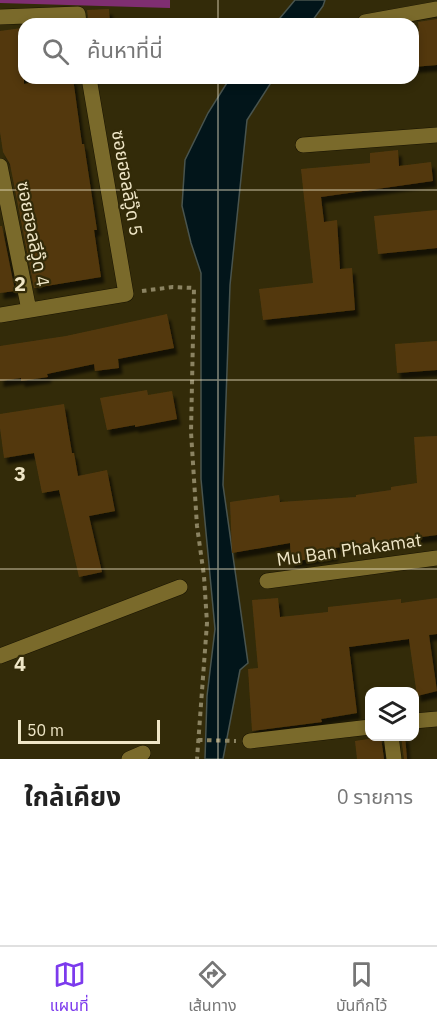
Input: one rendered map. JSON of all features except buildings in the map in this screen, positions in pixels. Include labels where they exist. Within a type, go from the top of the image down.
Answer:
[{"type":"street","points":[[386,18],[437,9]]},
{"type":"street","points":[[0,17],[40,18]]},
{"type":"street","name":"ซอยฮอลลีวู๊ด 5","points":[[90,84],[126,294]]},
{"type":"street","points":[[303,145],[437,135]]},
{"type":"street","name":"ซอยฮอลลีวู๊ด 4","points":[[0,166],[29,310]]},
{"type":"street","points":[[0,315],[126,294]]},
{"type":"street","name":"Mu Ban Phakamat","points":[[267,581],[437,558]]},
{"type":"street","points":[[0,656],[180,587]]},
{"type":"street","points":[[419,721],[437,719]]},
{"type":"street","points":[[250,741],[365,727]]},
{"type":"street","points":[[392,741],[394,759]]},
{"type":"path","points":[[126,294],[173,287],[194,288],[191,432],[197,526],[204,576],[207,623],[197,759]]},
{"type":"path","points":[[198,740],[250,741]]},
{"type":"shaded area","points":[[0,0],[170,0],[170,8],[0,3]]},
{"type":"shaded area","points":[[295,0],[325,0],[314,18],[280,18]]},
{"type":"shaded area","points":[[226,84],[270,84],[247,120],[230,285],[223,485],[248,663],[240,670],[223,759],[205,759],[207,696],[215,629],[201,479],[201,273],[182,206],[185,160],[208,113]]}]
